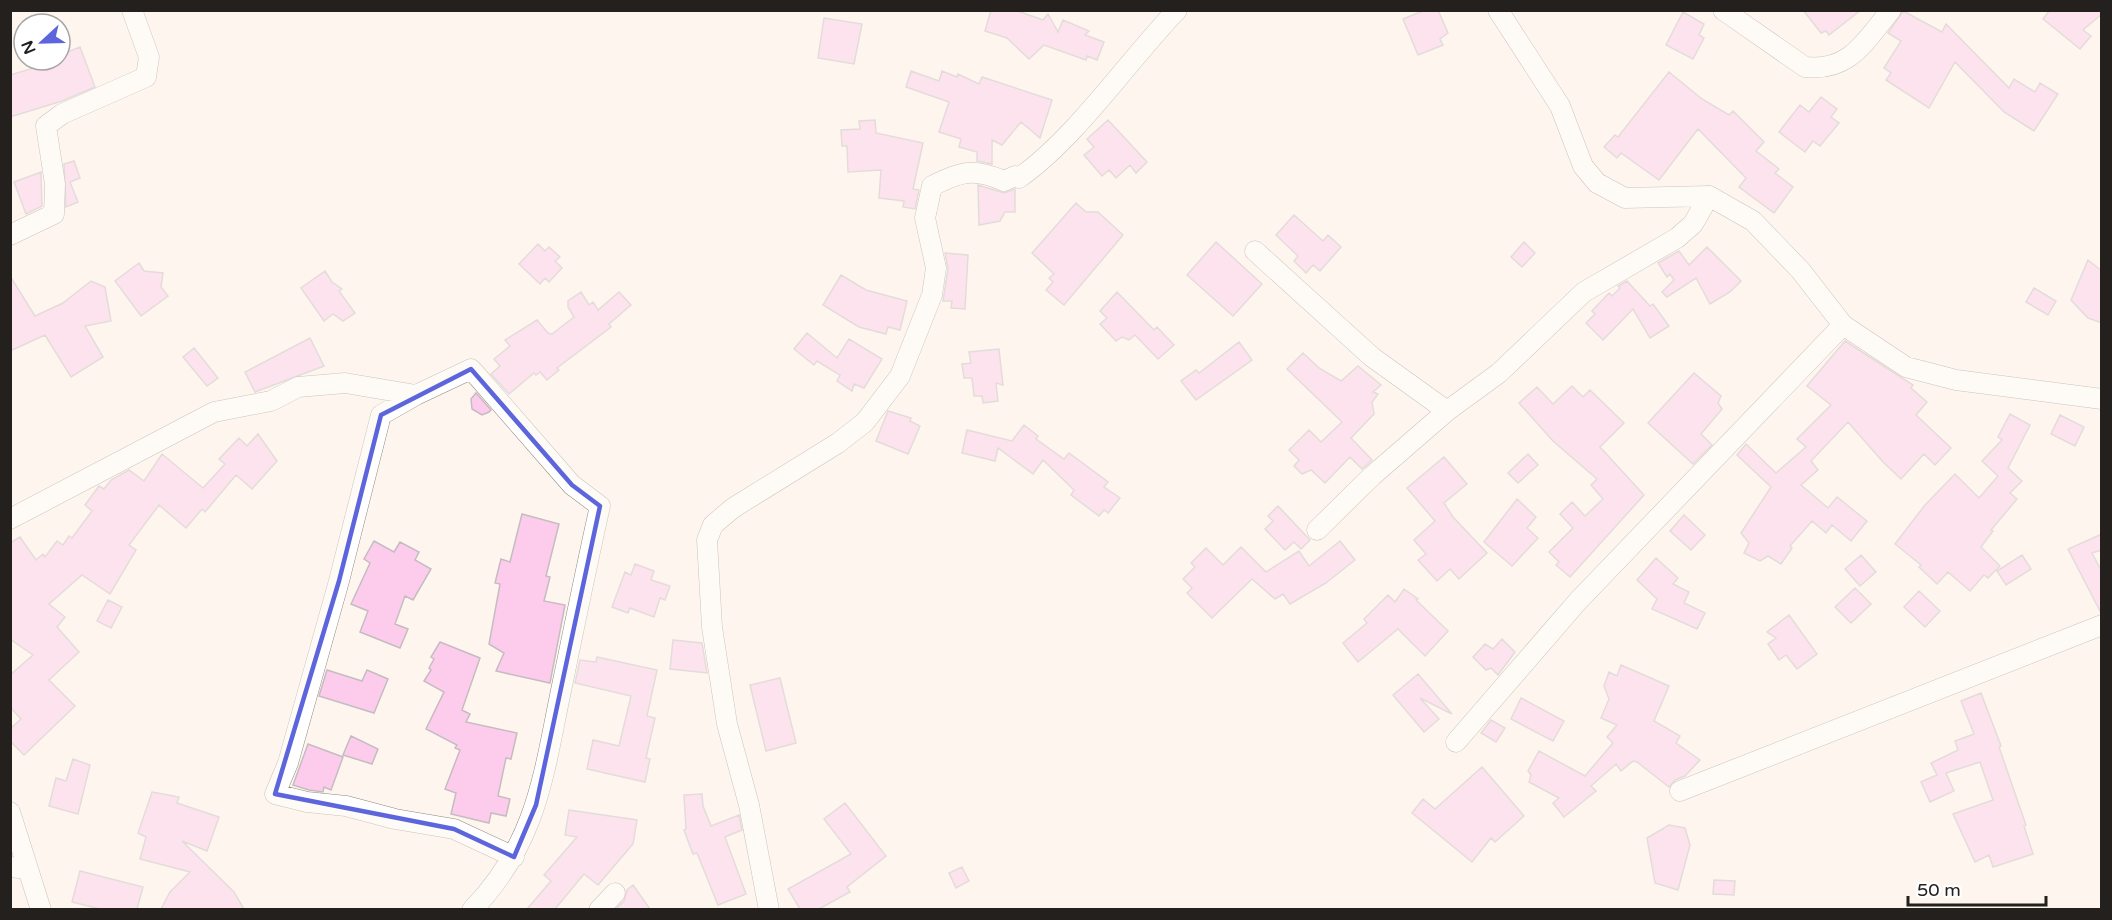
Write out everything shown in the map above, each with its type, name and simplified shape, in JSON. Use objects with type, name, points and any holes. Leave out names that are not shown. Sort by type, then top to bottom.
[{"type":"street","points":[[10,236],[54,214],[55,184],[45,126],[62,114],[146,77],[149,57],[132,10]]},
{"type":"street","points":[[769,909],[749,805],[727,724],[712,627],[707,540],[713,525],[733,508],[806,464],[865,422],[900,376],[932,294],[936,268],[925,218],[932,186],[952,176],[984,171],[1004,181],[1015,176],[1019,178],[1031,170],[1061,140],[1177,10]]},
{"type":"street","points":[[1498,10],[1560,106],[1583,166],[1598,183],[1625,198],[1709,196],[1753,221],[1801,271],[1843,325],[1906,367],[1956,380],[2102,399]]},
{"type":"street","points":[[1723,10],[1806,67],[1822,69],[1850,59],[1891,10]]},
{"type":"street","points":[[1317,530],[1372,476],[1447,411],[1499,373],[1584,292],[1677,238],[1693,224],[1709,196]]},
{"type":"street","points":[[1255,251],[1372,357],[1447,411]]},
{"type":"street","points":[[1456,742],[1578,601],[1843,325]]},
{"type":"street","points":[[472,909],[496,885],[514,857],[536,805],[600,506],[572,485],[471,369],[416,395],[381,415],[339,581],[288,763],[275,794],[307,802],[346,806],[395,819],[454,829],[514,857]]},
{"type":"street","points":[[10,519],[214,411],[271,401],[298,387],[345,383],[416,395]]},
{"type":"street","points":[[1680,791],[2102,625]]},
{"type":"street","points":[[10,812],[19,868],[41,909]]},
{"type":"street","points":[[599,909],[615,893]]},
{"type":"highlighted area","points":[[471,369],[572,485],[600,506],[536,805],[514,857],[454,829],[275,794],[339,581],[381,415]]},
{"type":"building","points":[[991,10],[1015,10],[1043,20],[1048,14],[1058,32],[1063,20],[1089,31],[1085,35],[1104,42],[1097,60],[1087,56],[1086,60],[1044,45],[1029,59],[1007,38],[985,31]]},
{"type":"building","points":[[1425,10],[1438,10],[1448,33],[1440,39],[1443,45],[1418,55],[1403,19]]},
{"type":"building","points":[[1803,10],[1861,10],[1829,35],[1826,31],[1821,33]]},
{"type":"building","points":[[2050,10],[2102,10],[2102,14],[2083,30],[2091,36],[2080,49],[2043,19]]},
{"type":"building","points":[[1903,11],[1942,32],[1946,24],[2009,88],[2014,79],[2035,92],[2040,83],[2058,94],[2034,131],[2004,112],[1955,62],[1929,108],[1886,80],[1891,73],[1884,68],[1901,41],[1888,33]]},
{"type":"building","points":[[1683,12],[1704,24],[1699,35],[1704,38],[1693,59],[1666,45]]},
{"type":"building","points":[[824,18],[862,24],[854,64],[818,58]]},
{"type":"building","points":[[80,47],[95,87],[62,101],[10,117],[10,75],[20,72],[72,72],[72,50]]},
{"type":"building","points":[[911,71],[939,81],[942,71],[957,77],[958,74],[979,84],[982,77],[1052,100],[1040,138],[1021,122],[1002,145],[992,140],[992,164],[977,161],[977,152],[959,147],[961,139],[939,132],[949,102],[906,87]]},
{"type":"building","points":[[1669,72],[1702,99],[1729,115],[1733,111],[1764,142],[1756,151],[1779,169],[1775,173],[1793,187],[1774,213],[1739,187],[1746,178],[1698,129],[1659,180],[1621,153],[1617,158],[1604,147],[1615,135],[1618,137]]},
{"type":"building","points":[[1821,97],[1837,109],[1831,117],[1839,123],[1820,146],[1813,141],[1805,152],[1779,132],[1800,105],[1809,112]]},
{"type":"building","points":[[875,120],[876,133],[923,143],[913,189],[919,190],[915,209],[903,207],[904,201],[879,198],[881,170],[848,172],[847,146],[842,146],[841,130],[860,129],[859,121]]},
{"type":"building","points":[[1108,120],[1147,162],[1136,173],[1130,165],[1116,178],[1109,170],[1102,176],[1084,155],[1094,147],[1087,139]]},
{"type":"building","points":[[74,161],[80,178],[70,182],[78,202],[66,207],[64,164]]},
{"type":"building","points":[[41,172],[42,206],[26,214],[14,182]]},
{"type":"building","points":[[978,185],[1004,193],[1015,189],[1015,212],[1005,212],[1000,221],[979,225]]},
{"type":"building","points":[[1076,203],[1086,212],[1098,212],[1123,235],[1064,305],[1046,290],[1053,282],[1049,278],[1054,274],[1032,253]]},
{"type":"building","points":[[1294,215],[1323,241],[1328,235],[1341,247],[1320,271],[1313,265],[1306,273],[1294,261],[1298,256],[1276,235]]},
{"type":"building","points":[[1216,242],[1262,284],[1233,316],[1187,275]]},
{"type":"building","points":[[1524,242],[1535,253],[1522,267],[1511,257]]},
{"type":"building","points":[[538,244],[545,251],[549,247],[560,257],[555,261],[562,268],[549,282],[545,278],[540,284],[519,264]]},
{"type":"building","points":[[1707,247],[1741,281],[1730,292],[1710,304],[1696,278],[1667,297],[1662,292],[1674,280],[1670,274],[1667,277],[1658,263],[1679,251],[1689,265]]},
{"type":"building","points":[[945,253],[968,255],[965,309],[951,308],[952,301],[943,301],[948,269]]},
{"type":"building","points":[[2088,260],[2102,271],[2102,323],[2088,318],[2071,300]]},
{"type":"building","points":[[139,263],[144,271],[163,273],[161,287],[168,296],[141,316],[115,281]]},
{"type":"building","points":[[325,271],[332,282],[342,289],[339,291],[355,313],[343,321],[333,314],[324,321],[301,288]]},
{"type":"building","points":[[841,275],[866,290],[907,301],[900,330],[888,327],[886,334],[859,327],[823,305]]},
{"type":"building","points":[[10,276],[35,316],[63,303],[91,281],[105,287],[111,321],[85,326],[103,357],[71,377],[45,335],[10,351]]},
{"type":"building","points":[[1627,281],[1650,306],[1653,304],[1669,326],[1650,338],[1633,309],[1603,340],[1586,323],[1595,314],[1592,311],[1609,293],[1612,296],[1620,288],[1618,286]]},
{"type":"building","points":[[2034,288],[2056,301],[2048,315],[2026,302]]},
{"type":"building","points":[[581,292],[589,305],[593,302],[598,310],[619,292],[631,305],[609,324],[611,327],[557,368],[559,370],[547,380],[540,372],[536,375],[534,373],[509,394],[491,374],[500,366],[494,359],[510,346],[505,340],[537,320],[548,333],[552,334],[574,317],[568,307],[568,301]]},
{"type":"building","points":[[1117,292],[1154,330],[1157,327],[1174,345],[1158,359],[1135,335],[1129,340],[1122,337],[1116,341],[1100,324],[1107,318],[1100,311]]},
{"type":"building","points":[[807,333],[837,358],[849,339],[882,359],[864,388],[854,384],[852,391],[837,381],[840,375],[817,361],[814,365],[794,349]]},
{"type":"building","points":[[310,338],[324,366],[255,392],[245,372]]},
{"type":"building","points":[[1845,341],[1913,385],[1911,388],[1927,402],[1916,415],[1951,448],[1935,465],[1924,454],[1901,479],[1848,422],[1811,461],[1818,470],[1801,485],[1828,508],[1837,497],[1867,521],[1851,541],[1832,525],[1826,533],[1812,521],[1790,546],[1792,548],[1781,564],[1768,556],[1760,561],[1744,553],[1749,543],[1741,533],[1771,487],[1737,455],[1746,444],[1776,473],[1806,447],[1797,439],[1831,405],[1807,386]]},
{"type":"building","points":[[1239,342],[1252,360],[1196,400],[1181,381],[1196,370],[1199,373]]},
{"type":"building","points":[[194,348],[218,378],[207,386],[183,357]]},
{"type":"building","points":[[999,349],[1003,385],[996,383],[998,401],[983,403],[982,396],[974,396],[972,378],[964,378],[962,364],[971,363],[969,352]]},
{"type":"building","points":[[1303,353],[1319,368],[1341,381],[1358,366],[1381,385],[1373,392],[1378,394],[1372,402],[1374,414],[1351,438],[1372,460],[1362,469],[1350,457],[1325,483],[1311,470],[1302,474],[1294,466],[1299,460],[1289,450],[1309,430],[1321,442],[1342,422],[1287,369]]},
{"type":"building","points":[[1694,373],[1721,396],[1718,403],[1722,409],[1701,434],[1712,445],[1693,464],[1648,423]]},
{"type":"building","points":[[1572,386],[1583,397],[1590,390],[1624,423],[1600,447],[1644,495],[1570,577],[1556,565],[1559,562],[1549,552],[1573,528],[1560,514],[1572,502],[1585,516],[1603,499],[1591,485],[1597,479],[1553,441],[1519,403],[1537,387],[1553,404]]},
{"type":"building","points":[[476,393],[491,410],[489,412],[482,415],[472,409],[471,399]]},
{"type":"building","points":[[888,411],[911,418],[910,421],[920,426],[908,454],[876,441]]},
{"type":"building","points":[[2010,414],[2030,425],[2008,468],[2022,481],[2010,493],[2017,499],[1991,530],[1993,531],[1981,547],[2000,566],[1988,578],[1984,575],[1970,591],[1948,572],[1937,584],[1919,567],[1921,565],[1895,544],[1925,505],[1955,474],[1979,498],[1998,476],[1982,461],[2002,440],[1998,437]]},
{"type":"building","points":[[2060,415],[2084,427],[2075,446],[2051,434]]},
{"type":"building","points":[[1024,425],[1038,436],[1036,439],[1064,459],[1069,453],[1108,482],[1104,487],[1120,498],[1108,513],[1104,510],[1099,516],[1071,495],[1074,490],[1043,460],[1033,474],[998,448],[995,461],[962,453],[967,430],[1012,441]]},
{"type":"building","points":[[258,434],[277,461],[252,489],[236,475],[205,512],[202,509],[186,528],[159,505],[129,545],[136,550],[110,594],[82,575],[49,604],[65,617],[57,627],[79,652],[49,680],[75,706],[24,755],[10,741],[10,729],[21,719],[10,707],[10,675],[33,655],[10,639],[10,543],[20,537],[36,560],[43,554],[45,557],[57,541],[63,545],[69,536],[72,538],[92,511],[85,505],[99,486],[104,489],[111,480],[129,470],[144,481],[162,454],[203,488],[225,464],[219,459],[239,438],[247,446]]},
{"type":"building","points":[[1528,454],[1538,465],[1518,483],[1508,473]]},
{"type":"building","points":[[1444,457],[1467,484],[1444,503],[1453,517],[1487,553],[1459,579],[1450,569],[1437,581],[1418,560],[1426,554],[1414,540],[1435,521],[1407,488]]},
{"type":"building","points":[[1517,499],[1536,517],[1527,528],[1538,538],[1512,566],[1484,542]]},
{"type":"building","points":[[1278,506],[1310,540],[1301,549],[1294,542],[1285,550],[1265,529],[1273,521],[1268,516]]},
{"type":"building","points":[[522,514],[559,524],[546,576],[550,577],[544,601],[565,605],[550,683],[496,671],[504,653],[489,644],[500,584],[495,583],[501,559],[510,562]]},
{"type":"building","points":[[1684,515],[1705,535],[1691,550],[1670,531]]},
{"type":"building","points":[[2102,534],[2102,550],[2092,553],[2102,572],[2101,613],[2068,549]]},
{"type":"building","points":[[374,541],[394,552],[400,542],[419,552],[415,560],[431,569],[413,600],[405,596],[395,624],[408,629],[400,648],[360,632],[368,611],[351,604],[370,563],[364,559]]},
{"type":"building","points":[[1340,541],[1355,560],[1326,583],[1290,604],[1283,594],[1275,599],[1252,579],[1212,618],[1187,593],[1192,588],[1183,579],[1195,567],[1191,563],[1206,548],[1223,565],[1241,547],[1266,572],[1299,551],[1309,566]]},
{"type":"building","points":[[1861,555],[1876,572],[1860,586],[1845,569]]},
{"type":"building","points":[[2022,555],[2031,569],[2006,585],[1997,571]]},
{"type":"building","points":[[1656,558],[1678,578],[1673,584],[1689,592],[1684,603],[1705,613],[1697,629],[1652,609],[1657,599],[1637,580]]},
{"type":"building","points":[[635,564],[654,571],[651,580],[670,586],[665,600],[660,598],[654,617],[630,608],[628,613],[612,607],[625,572],[631,575]]},
{"type":"building","points":[[1855,588],[1871,604],[1851,623],[1835,607]]},
{"type":"building","points":[[1404,589],[1418,599],[1416,600],[1448,631],[1425,656],[1398,629],[1358,662],[1343,643],[1367,623],[1364,619],[1388,595],[1395,602]]},
{"type":"building","points":[[1919,591],[1940,611],[1925,627],[1904,607]]},
{"type":"building","points":[[108,600],[122,607],[111,628],[97,621]]},
{"type":"building","points":[[1789,615],[1817,654],[1797,669],[1786,655],[1779,660],[1768,644],[1776,638],[1767,632]]},
{"type":"building","points":[[1502,639],[1515,652],[1498,675],[1491,668],[1486,670],[1473,657],[1485,644],[1493,649]]},
{"type":"building","points":[[673,640],[702,643],[707,673],[670,669]]},
{"type":"building","points":[[440,642],[480,658],[462,710],[470,714],[466,722],[517,733],[511,759],[506,758],[498,796],[510,799],[506,816],[491,813],[489,823],[451,814],[456,793],[445,789],[460,750],[455,748],[457,745],[426,729],[444,692],[424,681],[431,670],[429,668],[434,659],[431,657]]},
{"type":"building","points":[[597,657],[657,670],[647,716],[655,718],[646,758],[650,759],[645,782],[587,769],[593,740],[619,746],[631,696],[575,683],[580,660],[596,662]]},
{"type":"building","points":[[1621,665],[1669,686],[1654,721],[1680,736],[1676,743],[1700,760],[1685,776],[1675,780],[1669,787],[1637,762],[1633,761],[1621,771],[1616,764],[1591,786],[1596,791],[1564,817],[1553,803],[1559,798],[1529,782],[1531,775],[1528,771],[1539,751],[1585,776],[1613,743],[1607,737],[1617,725],[1601,718],[1609,699],[1604,686],[1609,672],[1617,676]]},
{"type":"building","points":[[327,670],[362,681],[367,670],[388,679],[374,713],[319,696]]},
{"type":"building","points":[[1418,674],[1452,714],[1420,698],[1439,719],[1424,732],[1393,695]]},
{"type":"building","points":[[780,678],[796,743],[766,751],[750,685]]},
{"type":"building","points":[[1981,693],[2001,746],[1999,747],[2026,825],[2024,826],[2033,854],[1993,867],[1989,855],[1975,862],[1953,814],[1993,800],[1980,762],[1946,773],[1954,791],[1930,802],[1921,782],[1937,775],[1931,763],[1958,750],[1955,741],[1974,734],[1961,701]]},
{"type":"building","points":[[1521,698],[1564,721],[1553,741],[1511,719]]},
{"type":"building","points":[[1491,720],[1505,728],[1496,742],[1481,733]]},
{"type":"building","points":[[351,736],[378,749],[372,764],[343,755]]},
{"type":"building","points":[[308,744],[343,757],[331,790],[324,787],[323,792],[293,785]]},
{"type":"building","points":[[73,759],[90,765],[78,814],[49,806],[56,778],[66,781]]},
{"type":"building","points":[[1482,767],[1524,816],[1495,842],[1491,838],[1472,862],[1412,813],[1423,799],[1435,809]]},
{"type":"building","points":[[152,792],[179,797],[177,803],[219,817],[207,851],[182,841],[234,892],[244,909],[161,909],[170,892],[190,872],[140,859],[146,837],[138,833]]},
{"type":"building","points":[[702,794],[703,806],[711,826],[739,815],[742,830],[725,837],[746,894],[718,905],[697,853],[693,854],[684,830],[686,829],[684,795]]},
{"type":"building","points":[[845,803],[886,856],[847,887],[850,892],[819,909],[800,909],[788,889],[851,854],[824,819]]},
{"type":"building","points":[[569,810],[637,820],[633,844],[598,885],[584,874],[555,909],[527,909],[551,881],[544,875],[577,837],[565,835]]},
{"type":"building","points":[[1669,825],[1685,828],[1690,845],[1678,890],[1655,883],[1647,838]]},
{"type":"building","points":[[962,867],[969,881],[956,888],[949,873]]},
{"type":"building","points":[[80,871],[143,887],[137,909],[100,909],[72,902]]},
{"type":"building","points":[[1714,880],[1735,881],[1734,895],[1713,894]]},
{"type":"building","points":[[633,885],[650,909],[616,909],[624,901],[627,890]]}]
